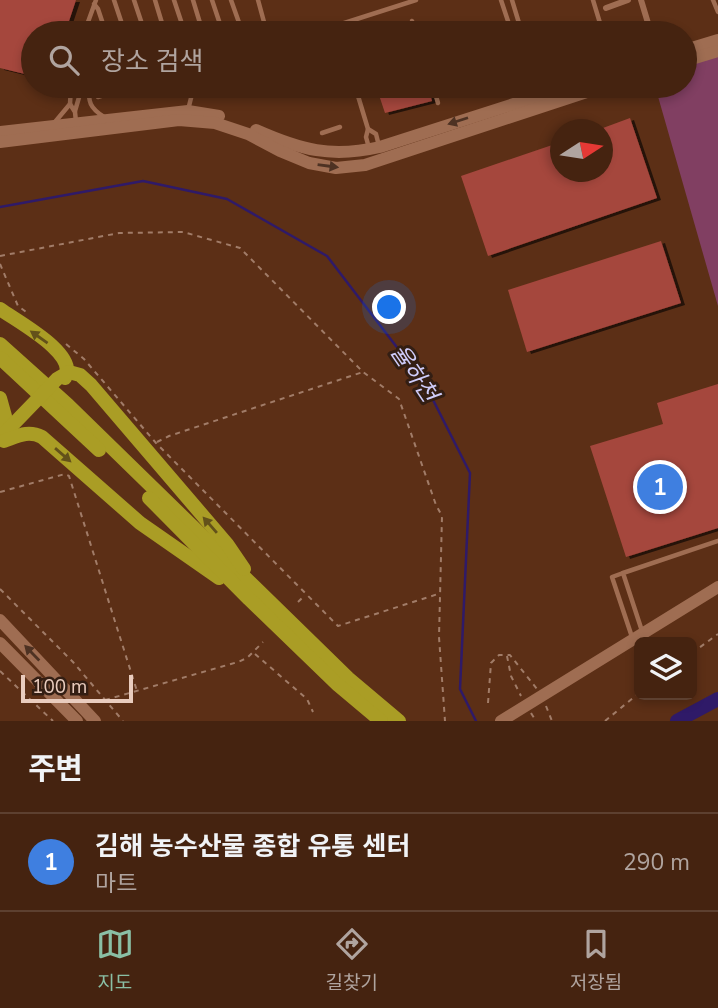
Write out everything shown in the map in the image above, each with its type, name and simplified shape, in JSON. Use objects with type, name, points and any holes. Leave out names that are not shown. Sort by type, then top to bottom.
[{"type":"highway","points":[[0,309],[60,351],[69,372]]},
{"type":"highway","points":[[0,344],[28,375],[265,599],[372,707],[381,721]]},
{"type":"highway","points":[[0,358],[28,375]]},
{"type":"highway","points":[[1,442],[57,379],[69,372],[80,375],[227,544],[265,599]]},
{"type":"highway","points":[[0,398],[5,416],[1,442]]},
{"type":"highway","points":[[64,409],[249,599],[372,707],[399,721]]},
{"type":"highway","points":[[1,442],[26,433],[42,437],[140,523],[249,599]]},
{"type":"main road","points":[[697,46],[718,40]]},
{"type":"main road","points":[[697,57],[718,51]]},
{"type":"main road","points":[[0,131],[188,111],[216,115],[304,149],[334,154],[374,148],[517,98]]},
{"type":"main road","points":[[0,142],[76,123],[179,120],[215,123],[248,134],[309,163],[336,168],[365,165],[569,98]]},
{"type":"main road","points":[[501,721],[718,587]]},
{"type":"main road","points":[[0,620],[95,721]]},
{"type":"main road","points":[[0,643],[78,721]]},
{"type":"street","points":[[606,8],[628,0]]},
{"type":"street","points":[[641,0],[647,21]]},
{"type":"lane","points":[[114,0],[121,21]]},
{"type":"lane","points":[[134,0],[141,21]]},
{"type":"lane","points":[[155,0],[161,21]]},
{"type":"lane","points":[[174,0],[181,21]]},
{"type":"lane","points":[[192,0],[199,21]]},
{"type":"lane","points":[[212,0],[219,21]]},
{"type":"lane","points":[[231,0],[238,21]]},
{"type":"lane","points":[[258,0],[264,21]]},
{"type":"lane","points":[[351,21],[416,0]]},
{"type":"lane","points":[[501,0],[508,21]]},
{"type":"lane","points":[[512,0],[518,21]]},
{"type":"lane","points":[[593,0],[600,21]]},
{"type":"lane","points":[[713,0],[718,12]]},
{"type":"lane","points":[[88,21],[95,2]]},
{"type":"lane","points":[[95,2],[102,21]]},
{"type":"lane","points":[[70,98],[76,123]]},
{"type":"lane","points":[[76,123],[79,98]]},
{"type":"lane","points":[[88,98],[92,109],[108,119]]},
{"type":"lane","points":[[188,111],[191,98]]},
{"type":"lane","points":[[359,98],[368,129],[366,137],[374,148]]},
{"type":"lane","points":[[437,98],[438,103]]},
{"type":"lane","points":[[52,126],[70,104]]},
{"type":"lane","points":[[321,133],[340,127]]},
{"type":"lane","points":[[368,129],[376,134],[374,148]]},
{"type":"lane","points":[[637,635],[612,576],[718,541]]},
{"type":"lane","points":[[624,573],[637,635]]},
{"type":"path","points":[[0,256],[119,233],[183,232],[240,248],[363,372],[398,399],[442,516],[439,637],[445,721]]},
{"type":"path","points":[[0,264],[18,306],[37,321]]},
{"type":"path","points":[[65,344],[85,359],[156,443],[338,626],[440,594]]},
{"type":"path","points":[[156,443],[169,436],[363,372]]},
{"type":"path","points":[[0,492],[43,479],[69,475],[137,691]]},
{"type":"path","points":[[0,589],[73,662],[123,721]]},
{"type":"path","points":[[299,602],[307,593]]},
{"type":"path","points":[[697,649],[718,634]]},
{"type":"path","points":[[104,700],[238,662],[254,652],[263,642]]},
{"type":"path","points":[[254,652],[307,699],[313,712]]},
{"type":"path","points":[[507,654],[511,676],[532,703],[552,721]]},
{"type":"path","points":[[488,703],[491,663],[499,655],[510,655],[532,703],[536,721]]},
{"type":"path","points":[[0,671],[53,721]]},
{"type":"path","points":[[605,721],[634,697]]},
{"type":"shaded area","points":[[718,54],[718,306],[658,98],[697,98],[697,60]]},
{"type":"building","points":[[0,0],[76,0],[69,21],[21,21],[21,73],[0,68]]},
{"type":"building","points":[[380,98],[431,98],[432,101],[385,113]]},
{"type":"building","points":[[630,118],[657,198],[488,256],[461,176],[550,146],[550,182],[613,182],[613,124]]},
{"type":"building","points":[[661,241],[681,303],[527,352],[508,290]]},
{"type":"building","points":[[718,384],[718,528],[626,557],[590,446],[663,424],[657,403]]},
{"type":"waterway","name":"율하천","points":[[0,207],[143,181],[227,199],[327,256],[425,384],[470,473],[460,689],[476,721]]},
{"type":"waterway","points":[[677,721],[718,699]]},
{"type":"place","name":"김해 농수산물 종합 유통 센터","points":[[660,487]]}]
